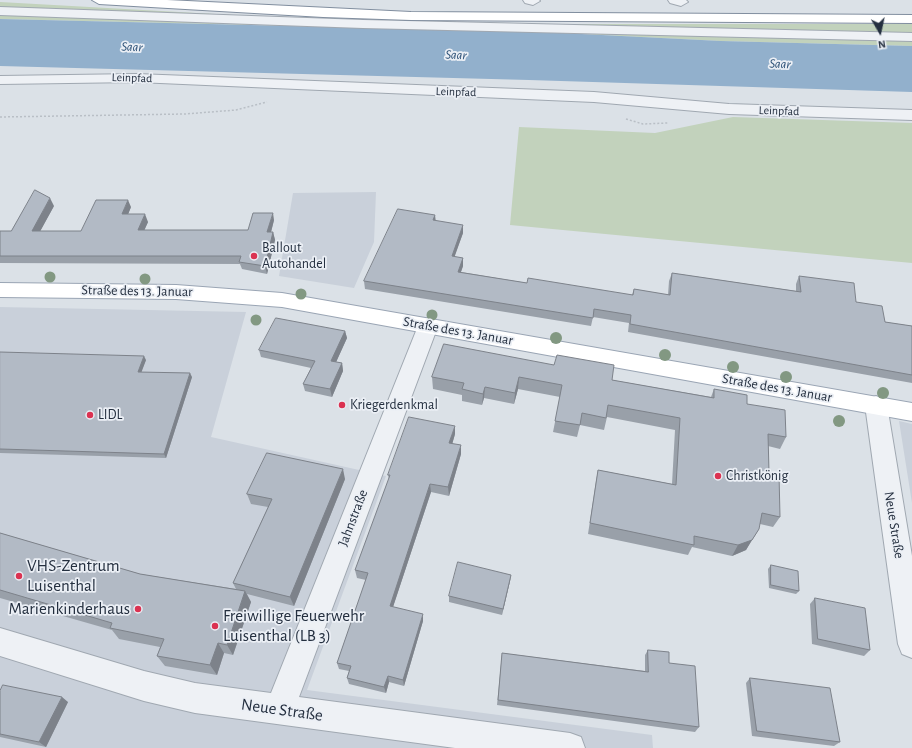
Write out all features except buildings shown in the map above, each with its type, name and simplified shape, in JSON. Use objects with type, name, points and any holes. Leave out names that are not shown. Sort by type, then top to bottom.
[{"type":"main road","points":[[99,0],[323,13],[411,16],[912,19]]},
{"type":"main road","points":[[250,0],[467,8],[912,10]]},
{"type":"main road","name":"Straße des 13. Januar","points":[[0,290],[229,293],[282,300],[912,412]]},
{"type":"street","points":[[0,11],[363,24],[912,37]]},
{"type":"street","name":"Leinpfad","points":[[0,80],[18,81],[99,78],[160,79],[594,97],[729,109],[912,116]]},
{"type":"street","name":"Jahnstraße","points":[[279,710],[428,326]]},
{"type":"street","name":"Neue Straße","points":[[876,405],[912,644]]},
{"type":"street","name":"Neue Straße","points":[[0,642],[144,686],[195,698],[570,748]]},
{"type":"path","points":[[0,117],[185,114],[236,110],[272,100]]},
{"type":"path","points":[[620,117],[643,124],[674,123]]},
{"type":"shaded area","points":[[376,192],[374,242],[354,288],[279,276],[293,193]]},
{"type":"shaded area","points":[[0,307],[246,312],[211,437],[386,476],[307,690],[652,735],[653,748],[0,748]]},
{"type":"shaded area","points":[[899,421],[912,424],[912,503]]},
{"type":"green space","points":[[0,2],[358,22],[542,24],[912,24],[912,46],[721,41],[542,32],[0,19]]},
{"type":"green space","points":[[733,117],[912,123],[912,263],[510,225],[519,127],[655,133]]},
{"type":"water","name":"Saar","points":[[0,19],[542,32],[721,41],[912,46],[912,92],[0,66]]},
{"type":"place","name":"Ballout Autohandel","points":[[254,256]]},
{"type":"place","name":"Kriegerdenkmal","points":[[342,405]]},
{"type":"place","name":"LIDL","points":[[90,415]]},
{"type":"place","name":"Christkönig","points":[[718,476]]},
{"type":"place","name":"VHS-Zentrum Luisenthal","points":[[19,576]]},
{"type":"place","name":"Marienkinderhaus","points":[[138,609]]},
{"type":"place","name":"Freiwillige Feuerwehr Luisenthal (LB 3)","points":[[215,626]]}]
